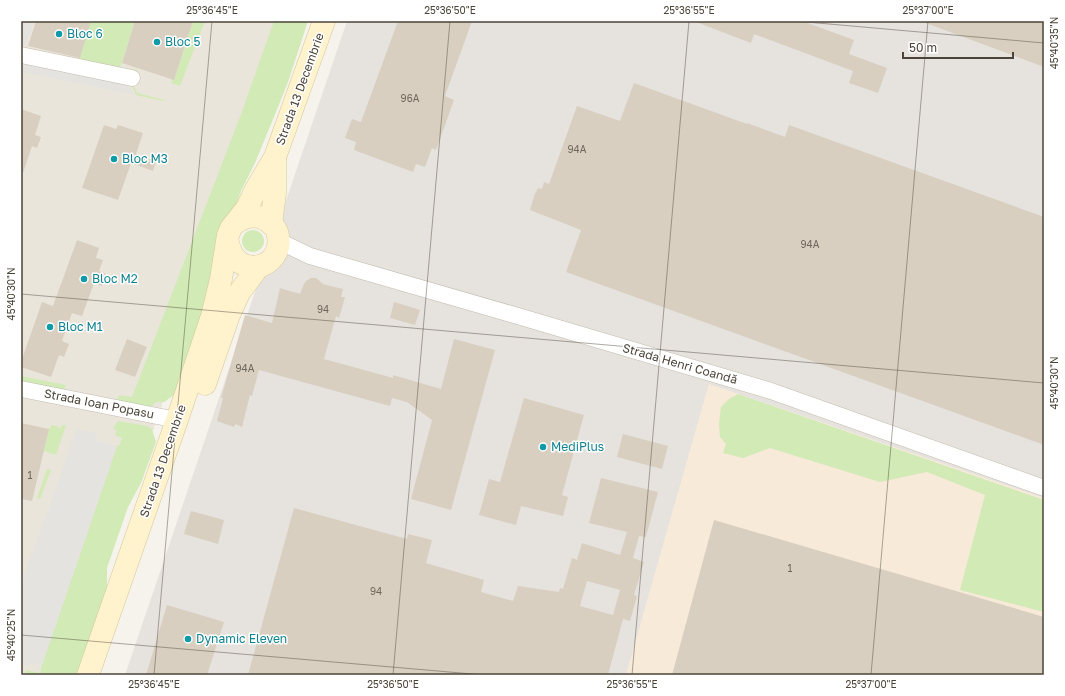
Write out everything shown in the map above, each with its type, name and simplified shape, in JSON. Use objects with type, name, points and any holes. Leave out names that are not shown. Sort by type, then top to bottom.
[{"type":"main road","name":"Strada 13 Decembrie","points":[[88,675],[212,316],[228,243],[228,235],[247,208],[256,189],[275,157],[324,21]]},
{"type":"main road","name":"Strada 13 Decembrie","points":[[104,675],[229,315],[238,293],[270,246],[275,194],[275,157]]},
{"type":"main road","points":[[228,243],[233,257],[238,262],[252,267],[270,246],[267,220],[255,216],[244,218],[237,222]]},
{"type":"street","points":[[21,55],[132,78]]},
{"type":"street","name":"Strada Henri Coandă","points":[[270,246],[292,259],[310,256],[771,391],[1044,488]]},
{"type":"street","name":"Strada Ioan Popasu","points":[[21,389],[177,420]]},
{"type":"shaded area","points":[[21,21],[294,21],[69,675],[21,675]]},
{"type":"shaded area","points":[[21,21],[34,21],[26,45],[21,43]]},
{"type":"shaded area","points":[[347,21],[1044,21],[1044,498],[709,384],[626,675],[125,675]]},
{"type":"shaded area","points":[[21,62],[128,84],[135,95],[21,72]]},
{"type":"shaded area","points":[[709,384],[1044,498],[1044,675],[626,675]]},
{"type":"shaded area","points":[[77,429],[98,434],[95,440],[117,446],[42,665],[30,662],[29,666],[21,664],[21,585]]},
{"type":"green space","points":[[91,21],[135,21],[118,74],[78,62]]},
{"type":"green space","points":[[193,21],[205,21],[180,86],[171,83],[174,80]]},
{"type":"green space","points":[[274,21],[308,21],[288,82],[255,163],[241,191],[229,225],[177,393],[164,402],[156,402],[151,407],[117,401],[119,395],[132,397],[240,117]]},
{"type":"green space","points":[[136,67],[134,86],[137,93],[164,100],[163,101],[136,95],[132,86]]},
{"type":"green space","points":[[253,230],[261,233],[264,241],[261,249],[253,252],[245,249],[242,241],[245,233]]},
{"type":"green space","points":[[21,376],[66,385],[64,391],[21,383]]},
{"type":"green space","points":[[738,394],[1044,500],[1044,612],[960,590],[985,495],[927,472],[880,482],[770,448],[743,458],[723,453],[726,444],[720,437],[719,423],[721,407],[729,399]]},
{"type":"green space","points":[[118,421],[147,426],[152,429],[156,442],[141,483],[128,507],[107,568],[107,597],[79,675],[24,675],[26,670],[40,673],[117,446],[120,445],[122,438],[115,435],[117,430],[113,429]]},
{"type":"green space","points":[[52,425],[57,426],[60,429],[62,425],[66,425],[56,455],[44,451],[49,429]]},
{"type":"green space","points":[[47,469],[51,470],[40,499],[37,498]]},
{"type":"building","name":"Bloc 6","points":[[36,21],[91,21],[80,58],[28,46]]},
{"type":"building","name":"Bloc 5","points":[[135,21],[193,21],[174,80],[122,63]]},
{"type":"building","points":[[398,21],[472,21],[445,96],[454,100],[436,150],[432,148],[425,167],[416,164],[413,172],[354,150],[356,142],[345,138],[352,119],[361,122]]},
{"type":"building","points":[[696,21],[802,21],[854,40],[849,54],[887,68],[878,93],[849,83],[853,71],[754,34],[751,43]]},
{"type":"building","points":[[1044,21],[1044,67],[923,22]]},
{"type":"building","points":[[634,83],[785,137],[789,125],[1044,217],[1044,445],[566,272],[581,230],[530,210],[534,196],[538,188],[542,189],[544,182],[549,184],[577,106],[620,121]]},
{"type":"building","points":[[21,109],[41,116],[35,135],[41,137],[37,148],[32,146],[23,173],[21,172]]},
{"type":"building","name":"Bloc M3","points":[[104,125],[116,129],[118,125],[143,133],[136,154],[156,162],[153,171],[131,163],[118,200],[82,188]]},
{"type":"building","points":[[77,240],[99,248],[96,258],[103,260],[99,271],[106,274],[102,286],[94,283],[82,316],[72,313],[62,341],[69,344],[64,357],[59,355],[51,377],[21,367],[21,362],[42,302],[53,306]]},
{"type":"building","points":[[311,278],[316,278],[323,284],[343,289],[341,297],[345,297],[339,318],[336,316],[324,359],[393,378],[393,375],[441,389],[454,339],[495,350],[451,510],[411,499],[432,420],[407,402],[392,398],[390,406],[259,370],[252,396],[250,395],[242,427],[235,424],[234,427],[217,421],[223,398],[221,398],[245,315],[272,323],[280,288],[300,294],[306,281]]},
{"type":"building","points":[[394,302],[420,310],[415,325],[390,318]]},
{"type":"building","points":[[127,339],[147,347],[135,377],[115,370]]},
{"type":"building","name":"MediPlus","points":[[524,398],[584,415],[562,495],[568,497],[563,516],[521,506],[516,525],[479,515],[489,479],[500,482]]},
{"type":"building","points":[[21,423],[49,429],[32,501],[21,499]]},
{"type":"building","points":[[623,434],[668,446],[662,469],[617,457]]},
{"type":"building","points":[[601,478],[658,492],[646,537],[639,536],[633,558],[644,562],[634,595],[637,596],[630,621],[623,619],[608,675],[248,675],[294,508],[407,539],[408,534],[432,540],[426,563],[484,580],[481,592],[513,601],[518,586],[559,592],[560,588],[563,589],[572,558],[577,560],[582,543],[620,555],[627,532],[589,523]],"holes":[[[587,581],[620,590],[613,615],[580,606]]]},
{"type":"building","points":[[191,511],[224,520],[218,544],[184,534]]},
{"type":"building","points":[[714,520],[1044,617],[1044,675],[672,675]]},
{"type":"building","name":"Dynamic Eleven","points":[[167,605],[224,622],[207,675],[146,675]]},
{"type":"place","name":"Bloc 6","points":[[59,34]]},
{"type":"place","name":"Bloc 5","points":[[157,42]]},
{"type":"place","name":"Bloc M3","points":[[114,159]]},
{"type":"place","name":"Bloc M2","points":[[84,279]]},
{"type":"place","name":"Bloc M1","points":[[50,327]]},
{"type":"place","name":"MediPlus","points":[[543,447]]},
{"type":"place","name":"Dynamic Eleven","points":[[188,639]]}]
